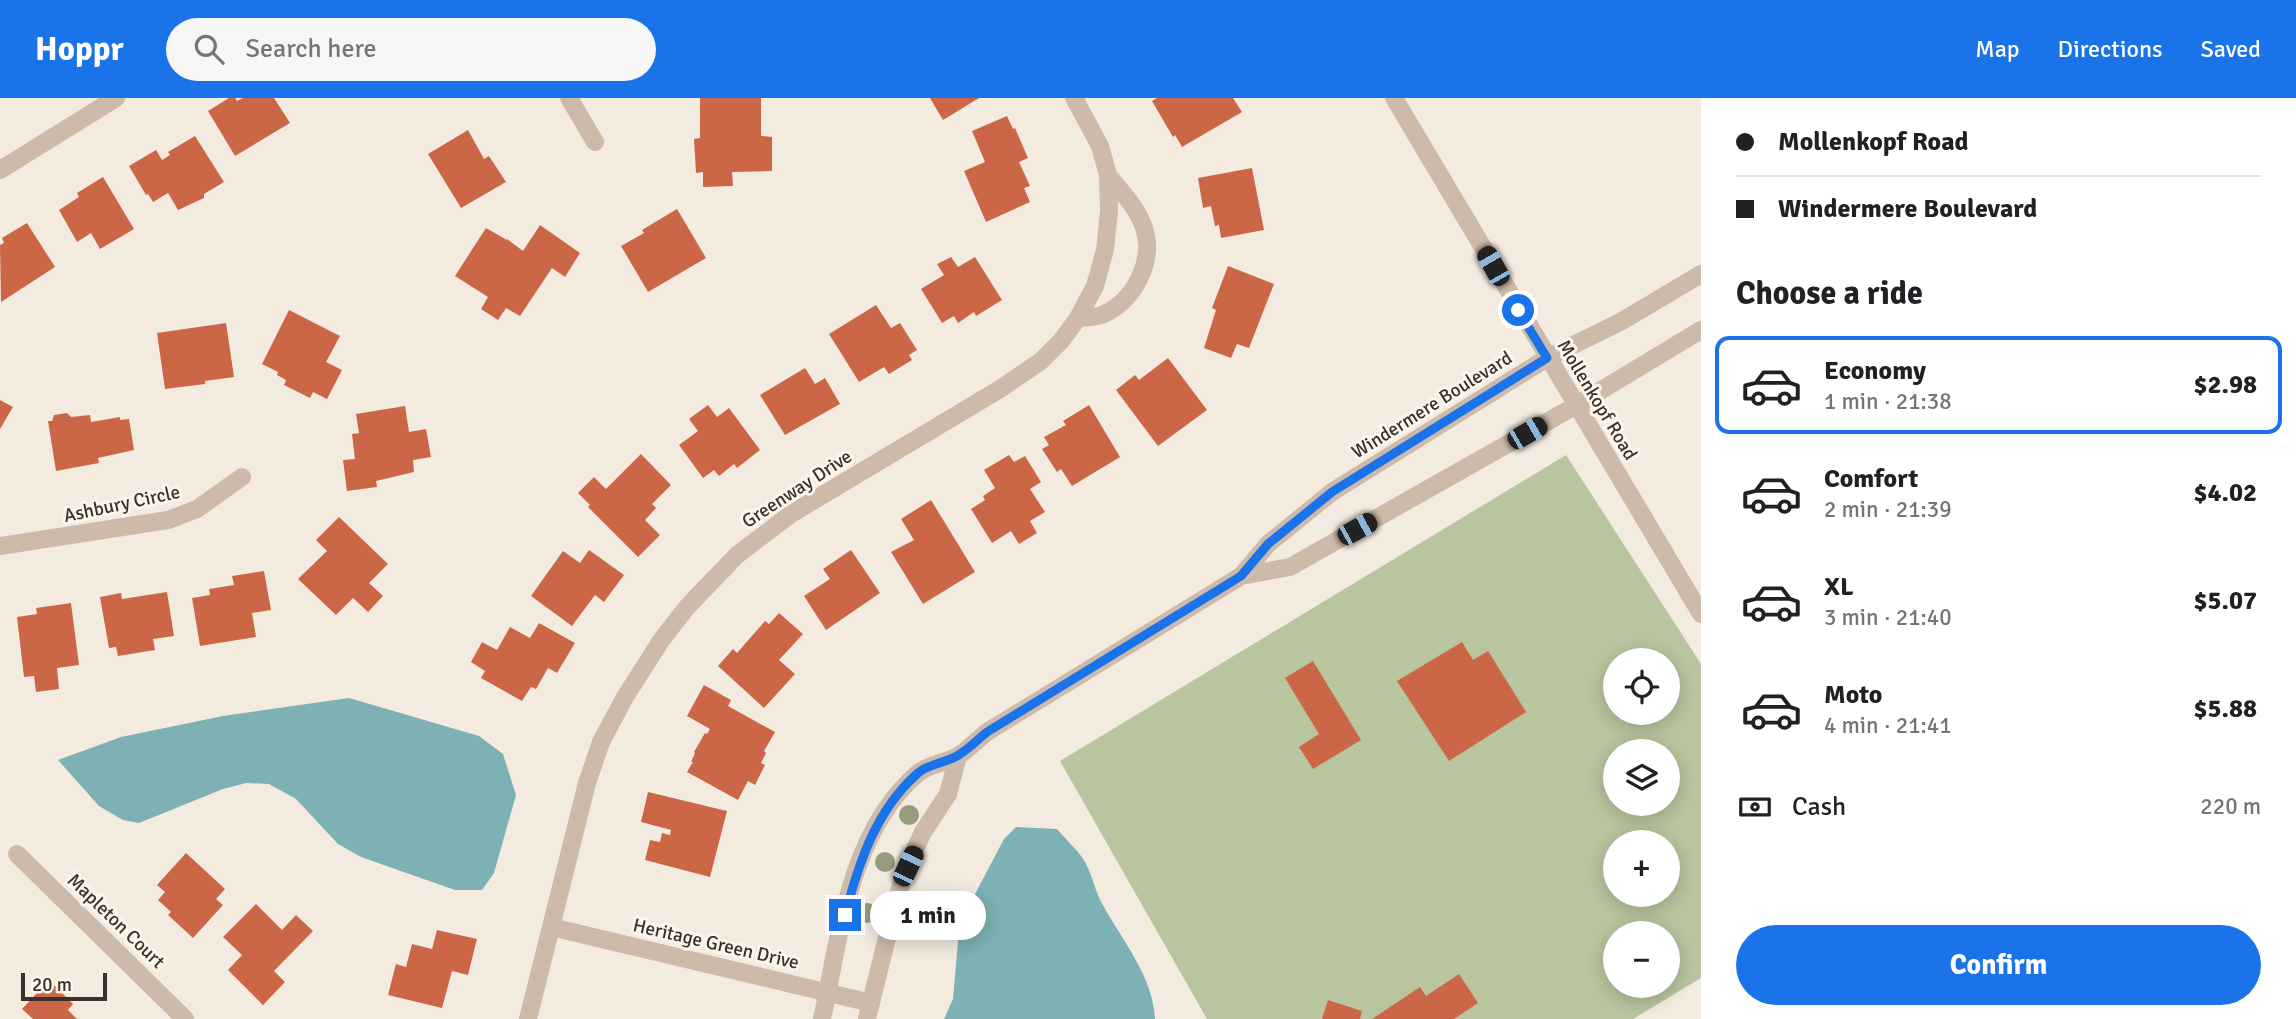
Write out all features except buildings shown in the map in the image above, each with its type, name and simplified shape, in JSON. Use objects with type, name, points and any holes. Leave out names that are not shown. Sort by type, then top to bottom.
[{"type":"street","points":[[0,170],[116,98]]},
{"type":"street","points":[[569,98],[595,142]]},
{"type":"street","name":"Greenway Drive","points":[[528,1019],[587,783],[601,742],[625,697],[662,639],[737,555],[791,514],[1034,366],[1061,341],[1078,318],[1095,286],[1105,250],[1109,211],[1108,176],[1100,146],[1074,98]]},
{"type":"street","name":"Mollenkopf Road","points":[[1394,98],[1701,614]]},
{"type":"street","points":[[1078,318],[1103,315],[1120,304],[1138,283],[1147,258],[1145,230],[1136,211],[1108,176]]},
{"type":"street","name":"Windermere Boulevard","points":[[822,1019],[858,868],[874,828],[920,771],[958,756],[987,732],[1241,576],[1268,544],[1332,492],[1547,358],[1622,321],[1701,274]]},
{"type":"street","name":"Windermere Boulevard","points":[[1241,576],[1290,567],[1575,406],[1701,331]]},
{"type":"street","name":"Ashbury Circle","points":[[0,546],[168,520],[197,509],[242,477]]},
{"type":"street","points":[[869,1011],[895,905],[908,866],[923,832],[948,794],[958,756]]},
{"type":"street","name":"Mapleton Court","points":[[17,854],[185,1019]]},
{"type":"street","name":"Heritage Green Drive","points":[[551,927],[828,992],[869,1011]]},
{"type":"green space","points":[[1566,455],[1701,664],[1701,978],[1680,991],[1680,921],[1603,921],[1603,998],[1668,998],[1633,1019],[1207,1019],[1060,761]]},
{"type":"water","points":[[349,698],[479,736],[503,754],[516,795],[494,873],[482,890],[455,890],[361,857],[338,844],[296,799],[269,784],[246,783],[223,789],[139,823],[123,820],[99,806],[58,760],[121,737],[223,716]]},
{"type":"water","points":[[1016,827],[1057,829],[1082,858],[1101,902],[1143,975],[1149,989],[1155,1019],[944,1019],[953,999],[958,941],[965,913],[1004,839]]},
{"type":"route","points":[[845,915],[858,868],[874,828],[920,771],[958,756],[987,732],[1241,576],[1268,544],[1332,492],[1547,358],[1518,310]]}]
